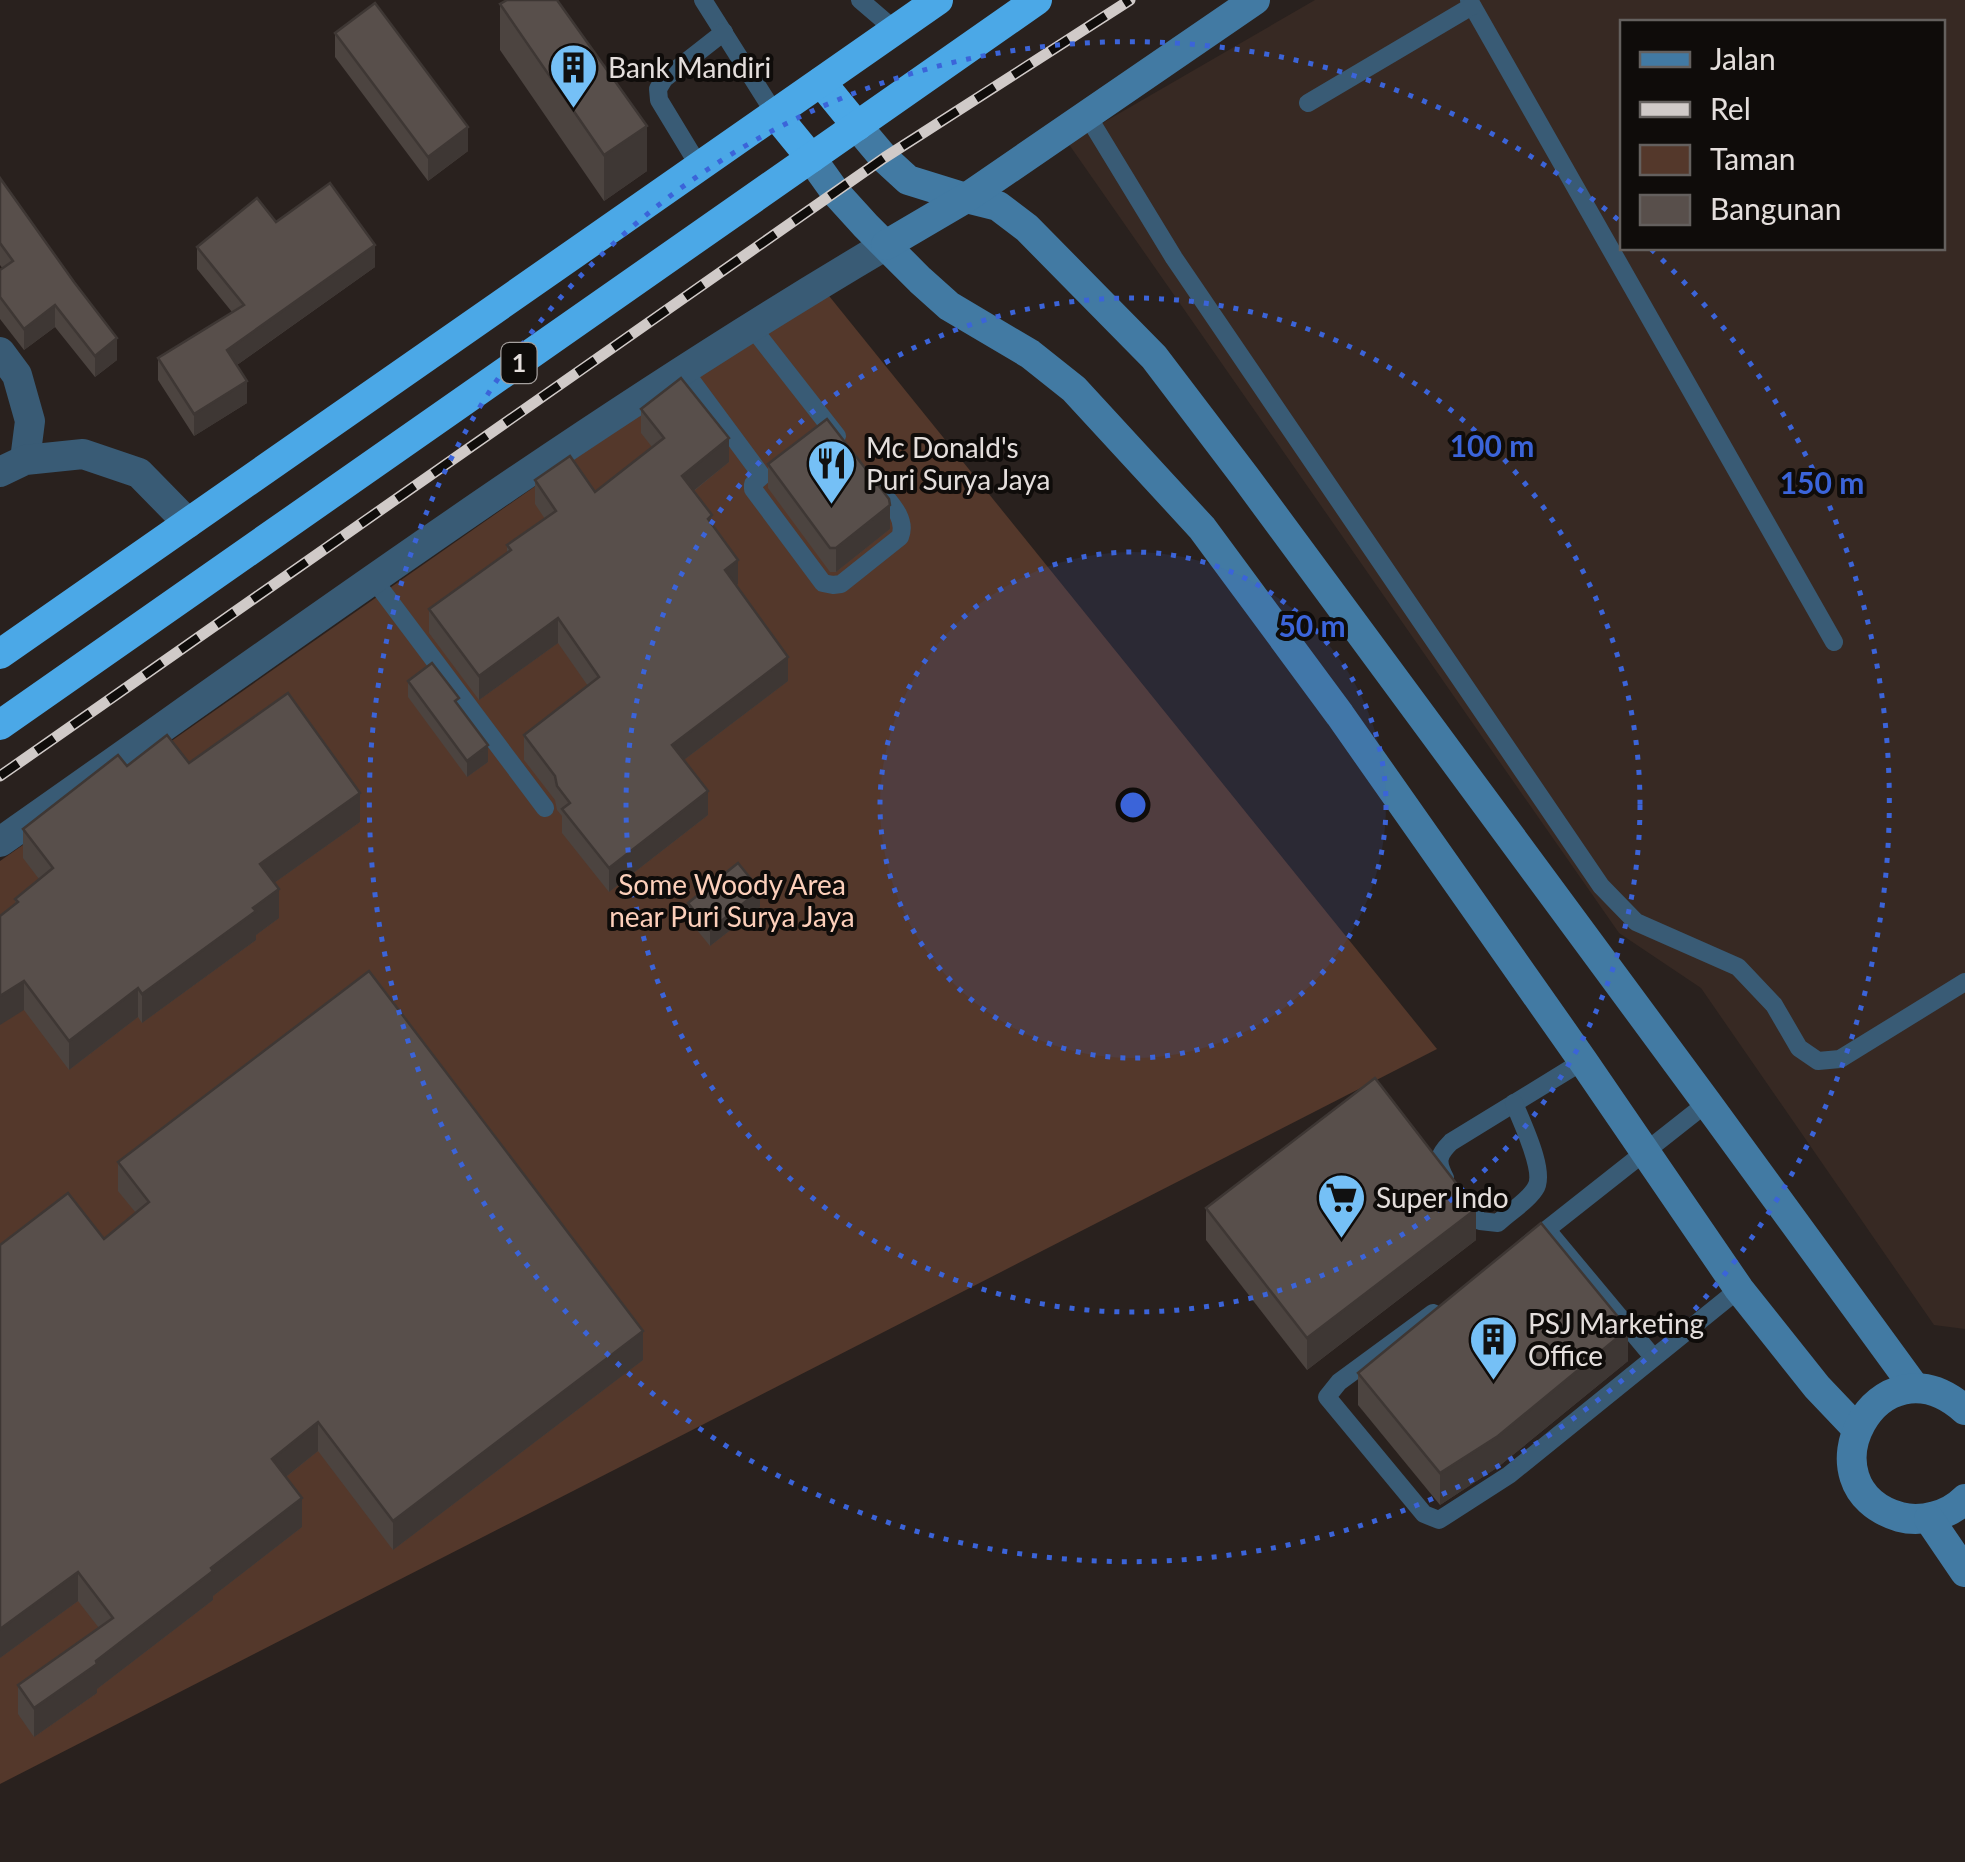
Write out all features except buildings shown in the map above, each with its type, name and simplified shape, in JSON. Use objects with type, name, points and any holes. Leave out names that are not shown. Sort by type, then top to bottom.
[{"type":"highway","name":"1","points":[[0,654],[938,0]]},
{"type":"highway","name":"1","points":[[0,725],[1037,0]]},
{"type":"highway","points":[[821,82],[857,126]]},
{"type":"highway","points":[[775,114],[811,158]]},
{"type":"street","points":[[0,842],[683,369],[966,198],[1255,0]]},
{"type":"street","points":[[857,126],[908,180],[998,206],[1028,228],[1154,358],[1915,1388]]},
{"type":"street","points":[[811,158],[866,226],[949,306],[1030,354],[1074,388],[1202,528],[1340,715],[1739,1289],[1805,1373],[1856,1428]]},
{"type":"street","points":[[0,352],[17,375],[30,421],[12,466]]},
{"type":"street","points":[[12,466],[83,454],[139,473],[188,523]]},
{"type":"street","points":[[1961,1400],[1915,1388],[1895,1392],[1865,1412],[1851,1448],[1852,1468],[1860,1487],[1872,1502],[1890,1514],[1908,1520],[1929,1519],[1965,1499]]},
{"type":"street","points":[[1929,1519],[1965,1572]]},
{"type":"lane","points":[[703,0],[775,114]]},
{"type":"lane","points":[[860,0],[895,30]]},
{"type":"lane","points":[[1308,103],[1470,3],[1834,642]]},
{"type":"lane","points":[[700,166],[659,100],[658,89],[664,79],[724,32]]},
{"type":"lane","points":[[1087,115],[1174,258],[1556,820],[1601,886],[1636,922],[1738,967],[1774,1005],[1799,1048],[1818,1061],[1840,1059],[1965,982]]},
{"type":"lane","points":[[751,326],[822,431],[853,456]]},
{"type":"lane","points":[[683,369],[769,471],[753,488],[823,583],[841,584],[900,537],[901,518],[865,472]]},
{"type":"lane","points":[[374,580],[544,808]]},
{"type":"lane","points":[[1514,1103],[1540,1177],[1536,1189],[1498,1222],[1480,1220],[1449,1186],[1438,1164],[1439,1154],[1451,1142],[1583,1060]]},
{"type":"lane","points":[[1515,1254],[1707,1102]]},
{"type":"lane","points":[[1547,1230],[1653,1357]]},
{"type":"lane","points":[[1451,1300],[1339,1382],[1328,1397],[1424,1514],[1440,1520],[1509,1474],[1739,1289]]},
{"type":"shaded area","points":[[1315,0],[1965,0],[1965,1329],[1934,1325],[1701,988],[1619,933],[1068,143]]},
{"type":"green space","name":"Some Woody Area near Puri Surya Jaya","points":[[821,286],[1437,1049],[0,1784],[0,861]]},
{"type":"railway","points":[[0,776],[884,158],[1130,0]]},
{"type":"place","name":"Bank Mandiri","points":[[573,110]]},
{"type":"place","name":"Mc Donald's Puri Surya Jaya","points":[[831,506]]},
{"type":"place","name":"Super Indo","points":[[1341,1240]]},
{"type":"place","name":"PSJ Marketing Office","points":[[1493,1382]]}]
